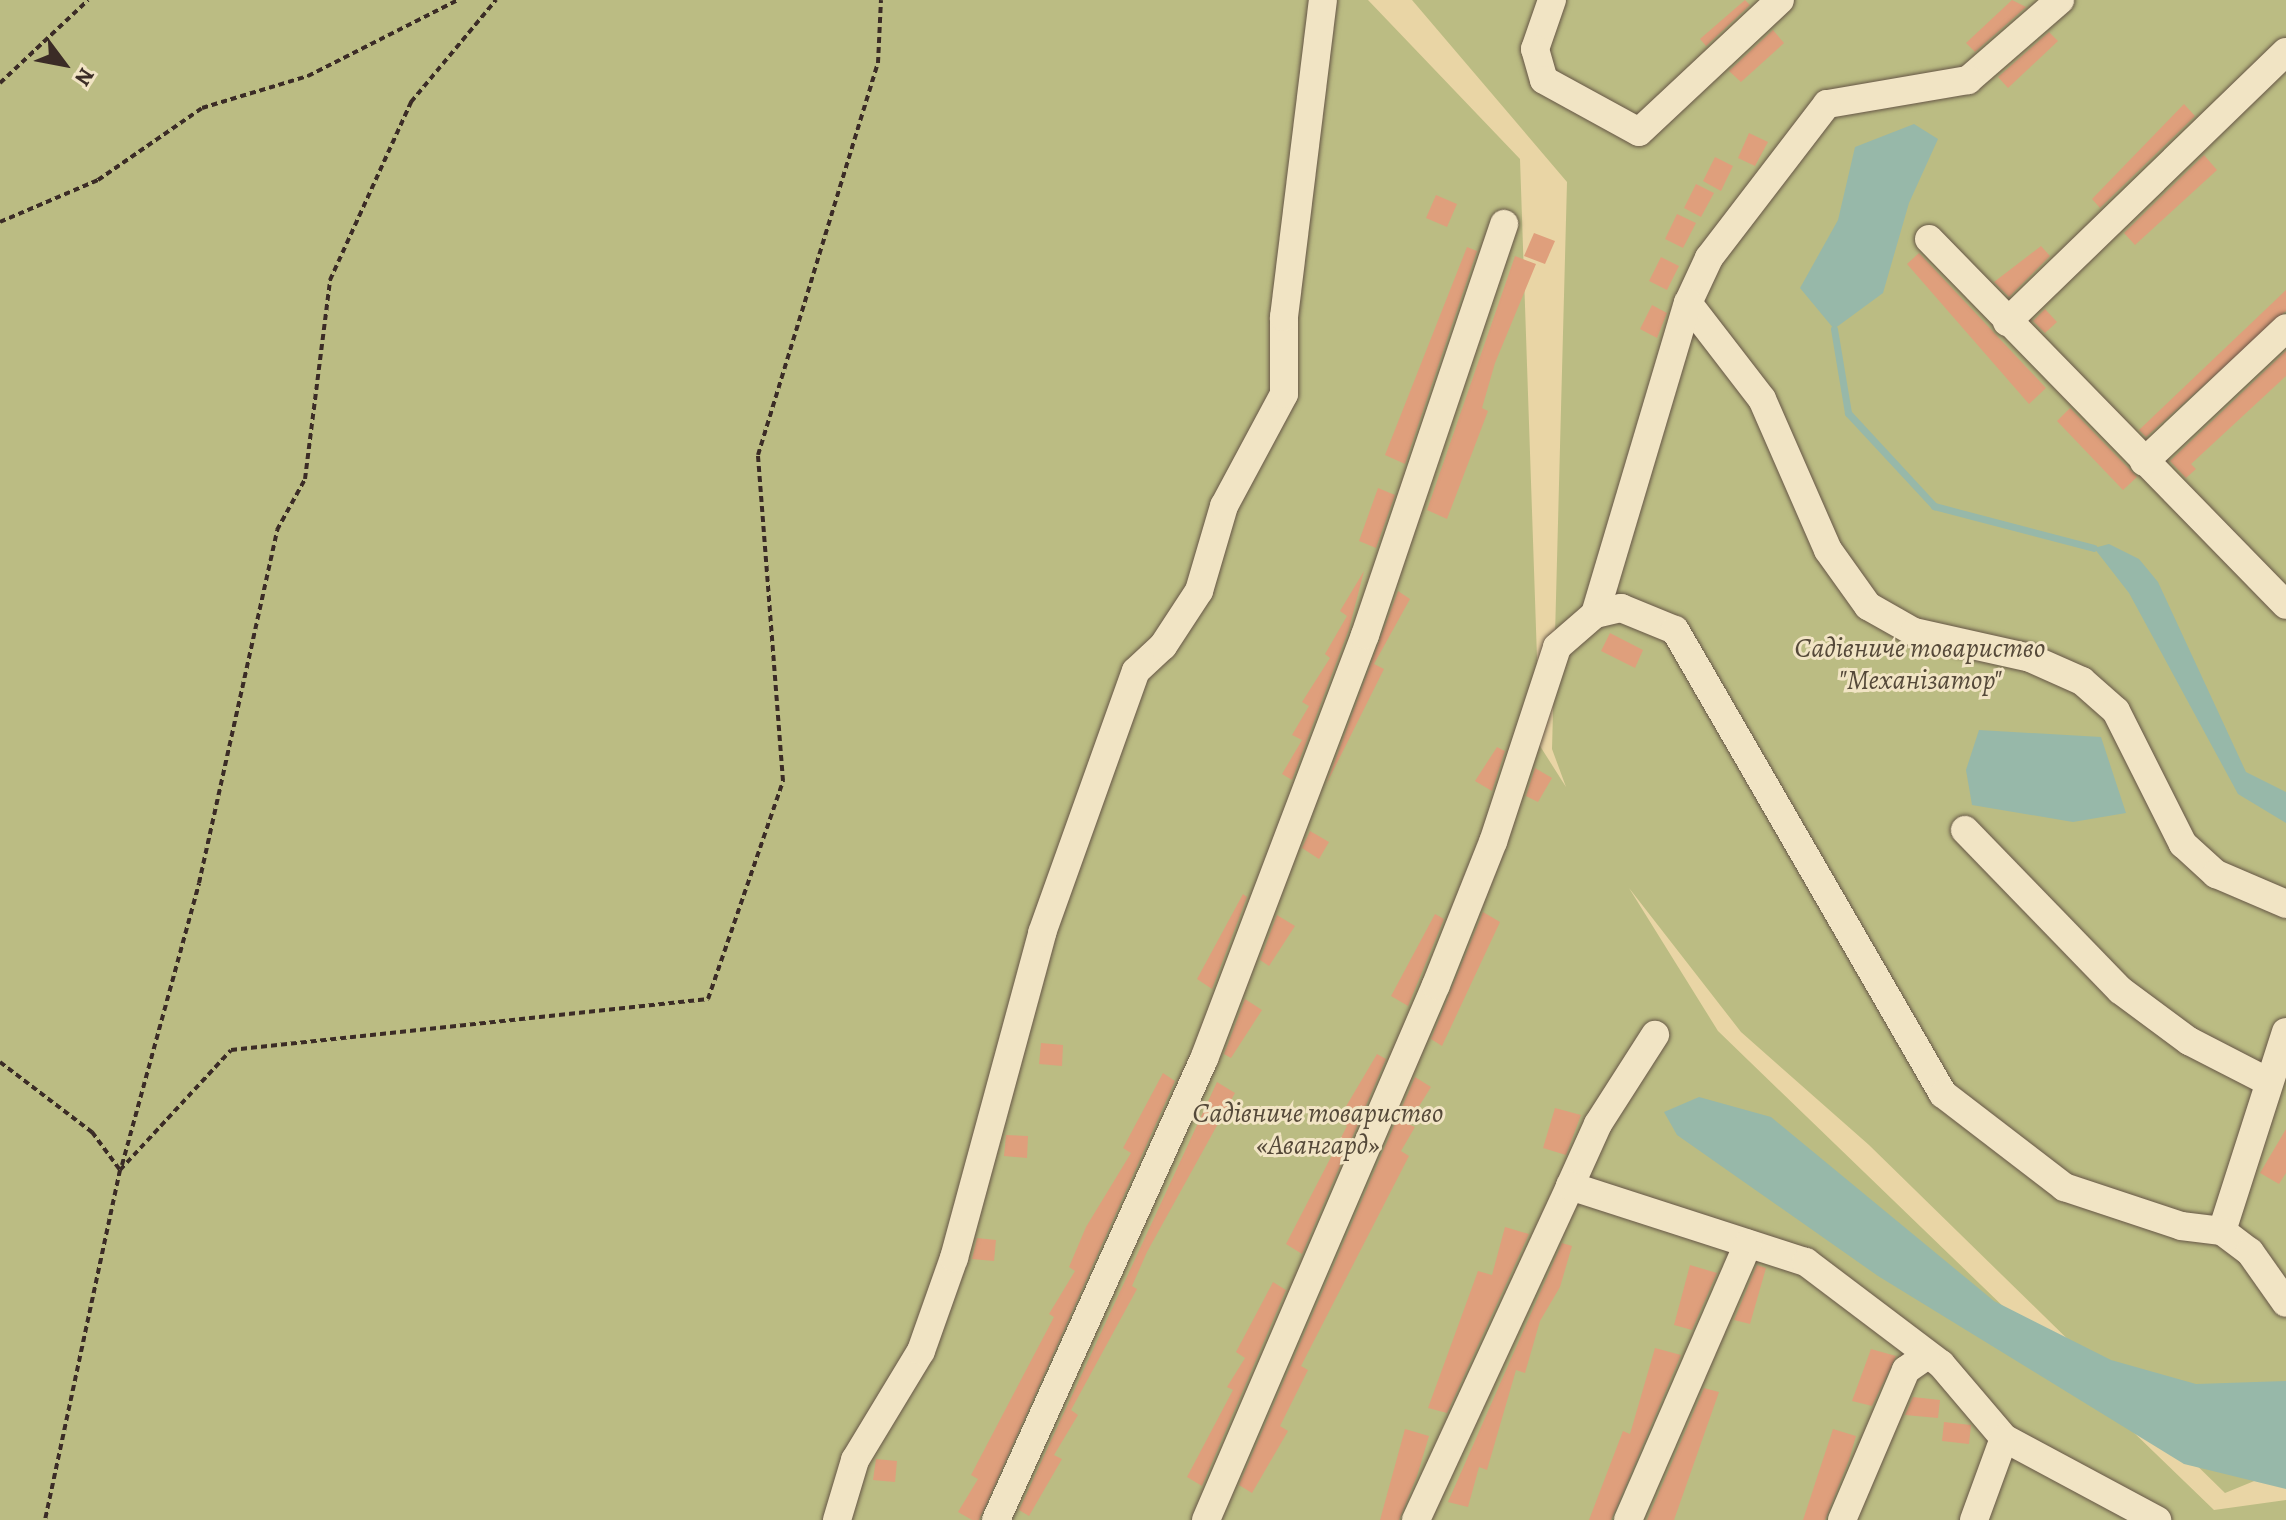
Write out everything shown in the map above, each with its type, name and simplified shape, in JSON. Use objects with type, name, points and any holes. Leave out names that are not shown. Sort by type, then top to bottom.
[{"type":"street","points":[[837,1520],[855,1460],[921,1351],[954,1258],[1042,933],[1136,671],[1163,646],[1199,591],[1224,506],[1284,394],[1284,317],[1323,0]]},
{"type":"street","points":[[1552,0],[1535,49],[1544,80],[1639,132],[1780,0]]},
{"type":"street","points":[[1595,614],[1688,303],[1709,258],[1827,104],[1968,80],[2060,0]]},
{"type":"street","points":[[2007,322],[2286,52]]},
{"type":"street","points":[[996,1520],[1204,1059],[1365,635],[1504,224]]},
{"type":"street","points":[[1929,239],[2286,605]]},
{"type":"street","points":[[1688,303],[1762,399],[1828,550],[1868,606],[1914,632],[2030,658],[2082,681],[2116,711],[2183,844],[2216,874],[2286,904]]},
{"type":"street","points":[[2144,462],[2286,328]]},
{"type":"street","points":[[1206,1520],[1442,971],[1557,647],[1595,614],[1621,608],[1675,630],[1943,1094],[2064,1187],[2181,1226],[2222,1231],[2250,1252],[2286,1303]]},
{"type":"street","points":[[1965,830],[2120,990],[2189,1041],[2265,1080]]},
{"type":"street","points":[[2222,1231],[2265,1080],[2286,1032]]},
{"type":"street","points":[[1416,1520],[1598,1124],[1655,1035]]},
{"type":"street","points":[[1570,1186],[1806,1262],[1926,1356],[2004,1438],[2157,1520]]},
{"type":"street","points":[[1628,1520],[1748,1244]]},
{"type":"street","points":[[1842,1520],[1906,1370],[1926,1356]]},
{"type":"street","points":[[1974,1520],[2004,1438]]},
{"type":"path","points":[[0,83],[88,0]]},
{"type":"path","points":[[0,222],[98,180],[202,108],[308,76],[458,0]]},
{"type":"path","points":[[45,1520],[120,1170],[199,883],[277,530],[305,479],[330,280],[411,102],[496,0]]},
{"type":"path","points":[[120,1170],[231,1050],[708,999],[783,781],[758,455],[878,63],[881,0]]},
{"type":"path","points":[[0,1062],[92,1132],[120,1170]]},
{"type":"green space","points":[[0,0],[1368,0],[1520,159],[1540,746],[1566,787],[1552,749],[1567,182],[1412,0],[2286,0],[2286,1468],[2225,1493],[1869,1145],[1741,1032],[1629,888],[1718,1031],[2214,1510],[2286,1500],[2286,1520],[0,1520]]},
{"type":"shaded area","points":[[1914,124],[1938,139],[1909,203],[1883,293],[1834,329],[1800,288],[1838,220],[1855,147]]},
{"type":"shaded area","points":[[2109,544],[2139,559],[2158,582],[2246,772],[2286,792],[2286,823],[2238,794],[2129,593],[2094,548]]},
{"type":"shaded area","points":[[1979,730],[2101,737],[2126,813],[2073,822],[1972,805],[1966,770]]},
{"type":"shaded area","points":[[1699,1097],[1771,1117],[1994,1301],[2111,1360],[2196,1384],[2286,1381],[2286,1489],[2184,1464],[1878,1276],[1677,1135],[1664,1112]]},
{"type":"building","points":[[1745,0],[1750,5],[1706,46],[1700,39]]},
{"type":"building","points":[[2012,0],[2026,7],[1975,52],[1966,43]]},
{"type":"building","points":[[1773,30],[1784,43],[1741,82],[1729,71]]},
{"type":"building","points":[[2049,32],[2058,41],[2008,88],[1998,77]]},
{"type":"building","points":[[2184,104],[2195,116],[2100,208],[2092,199]]},
{"type":"building","points":[[1749,133],[1768,142],[1755,166],[1738,158]]},
{"type":"building","points":[[2204,155],[2217,170],[2135,245],[2124,233]]},
{"type":"building","points":[[1715,157],[1733,166],[1721,191],[1703,181]]},
{"type":"building","points":[[1696,184],[1714,193],[1701,217],[1684,208]]},
{"type":"building","points":[[1436,195],[1457,204],[1447,227],[1426,218]]},
{"type":"building","points":[[1677,214],[1696,223],[1683,248],[1665,239]]},
{"type":"building","points":[[1534,233],[1555,241],[1545,264],[1524,256]]},
{"type":"building","points":[[2041,246],[2050,256],[2009,297],[1994,282]]},
{"type":"building","points":[[1467,247],[1477,251],[1405,464],[1385,455]]},
{"type":"building","points":[[1919,253],[2046,388],[2029,404],[1907,264]]},
{"type":"building","points":[[1515,256],[1536,264],[1495,363],[1482,408],[1488,411],[1447,519],[1427,510]]},
{"type":"building","points":[[1661,257],[1679,266],[1667,290],[1649,281]]},
{"type":"building","points":[[2286,290],[2286,311],[2146,437],[2139,430]]},
{"type":"building","points":[[1652,305],[1667,313],[1657,338],[1640,329]]},
{"type":"building","points":[[2045,309],[2057,322],[2045,333],[2033,321]]},
{"type":"building","points":[[2286,351],[2286,376],[2191,464],[2196,469],[2186,478],[2170,461]]},
{"type":"building","points":[[2070,408],[2137,477],[2123,490],[2057,421]]},
{"type":"building","points":[[1378,488],[1395,495],[1376,548],[1359,541]]},
{"type":"building","points":[[1364,571],[1349,629],[1292,780],[1282,774],[1302,740],[1292,735],[1309,706],[1302,702],[1330,658],[1325,654],[1347,616],[1340,611]]},
{"type":"building","points":[[1398,591],[1410,599],[1374,664],[1384,669],[1326,785]]},
{"type":"building","points":[[1610,633],[1643,650],[1635,668],[1601,651]]},
{"type":"building","points":[[1497,747],[1505,751],[1492,791],[1475,781]]},
{"type":"building","points":[[1535,768],[1552,778],[1538,802],[1526,796]]},
{"type":"building","points":[[1310,831],[1329,842],[1319,859],[1302,848]]},
{"type":"building","points":[[1243,894],[1247,897],[1212,989],[1197,979]]},
{"type":"building","points":[[1483,912],[1500,922],[1442,1046],[1431,1039]]},
{"type":"building","points":[[1435,914],[1444,919],[1408,1006],[1391,996]]},
{"type":"building","points":[[1277,915],[1295,926],[1269,966],[1260,960]]},
{"type":"building","points":[[1245,999],[1262,1010],[1231,1058],[1224,1054]]},
{"type":"building","points":[[1041,1043],[1063,1045],[1062,1066],[1039,1064]]},
{"type":"building","points":[[1377,1054],[1386,1059],[1302,1254],[1286,1244],[1347,1126],[1338,1120]]},
{"type":"building","points":[[1163,1073],[1175,1081],[979,1520],[972,1520],[958,1512],[978,1479],[971,1475],[1054,1317],[1049,1314],[1075,1271],[1069,1267],[1086,1227],[1131,1153],[1123,1148]]},
{"type":"building","points":[[1415,1077],[1431,1087],[1408,1124],[1415,1127],[1401,1151],[1409,1156],[1301,1366],[1308,1370],[1280,1426],[1288,1431],[1252,1493],[1239,1485]]},
{"type":"building","points":[[1217,1082],[1235,1093],[1147,1252],[1132,1286],[1137,1289],[1071,1410],[1078,1415],[1054,1455],[1062,1459],[1029,1516],[1019,1510]]},
{"type":"building","points":[[1555,1108],[1581,1115],[1566,1155],[1543,1148]]},
{"type":"building","points":[[2286,1129],[2286,1173],[2279,1184],[2260,1173]]},
{"type":"building","points":[[1006,1135],[1028,1136],[1027,1158],[1004,1156]]},
{"type":"building","points":[[1505,1227],[1529,1234],[1447,1413],[1428,1408],[1478,1271],[1492,1275]]},
{"type":"building","points":[[977,1238],[996,1240],[994,1261],[972,1259]]},
{"type":"building","points":[[1562,1243],[1572,1246],[1560,1287],[1540,1321],[1525,1373],[1516,1370],[1487,1470],[1479,1467],[1468,1507],[1448,1502]]},
{"type":"building","points":[[1690,1265],[1717,1273],[1692,1330],[1674,1325]]},
{"type":"building","points":[[1757,1265],[1766,1268],[1750,1324],[1734,1320]]},
{"type":"building","points":[[1273,1282],[1286,1290],[1202,1486],[1187,1477],[1233,1390],[1227,1387],[1245,1358],[1236,1352]]},
{"type":"building","points":[[1655,1348],[1681,1355],[1611,1520],[1589,1520],[1623,1431],[1630,1434]]},
{"type":"building","points":[[1871,1349],[1896,1356],[1872,1406],[1852,1401]]},
{"type":"building","points":[[1704,1388],[1719,1392],[1674,1520],[1647,1520]]},
{"type":"building","points":[[1913,1397],[1940,1400],[1938,1418],[1905,1415]]},
{"type":"building","points":[[1944,1422],[1971,1425],[1969,1444],[1942,1441]]},
{"type":"building","points":[[1405,1429],[1429,1436],[1399,1520],[1380,1520]]},
{"type":"building","points":[[1833,1429],[1856,1436],[1849,1460],[1825,1520],[1803,1520]]},
{"type":"building","points":[[876,1459],[897,1461],[895,1482],[873,1480]]},
{"type":"waterway","points":[[1834,329],[1848,413],[1934,506],[2094,548]]},
{"type":"park label","name":"Садівниче товариство \"Механізатор\"","points":[[1920,664]]},
{"type":"park label","name":"Садівниче товариство «Авангард»","points":[[1318,1129]]}]
